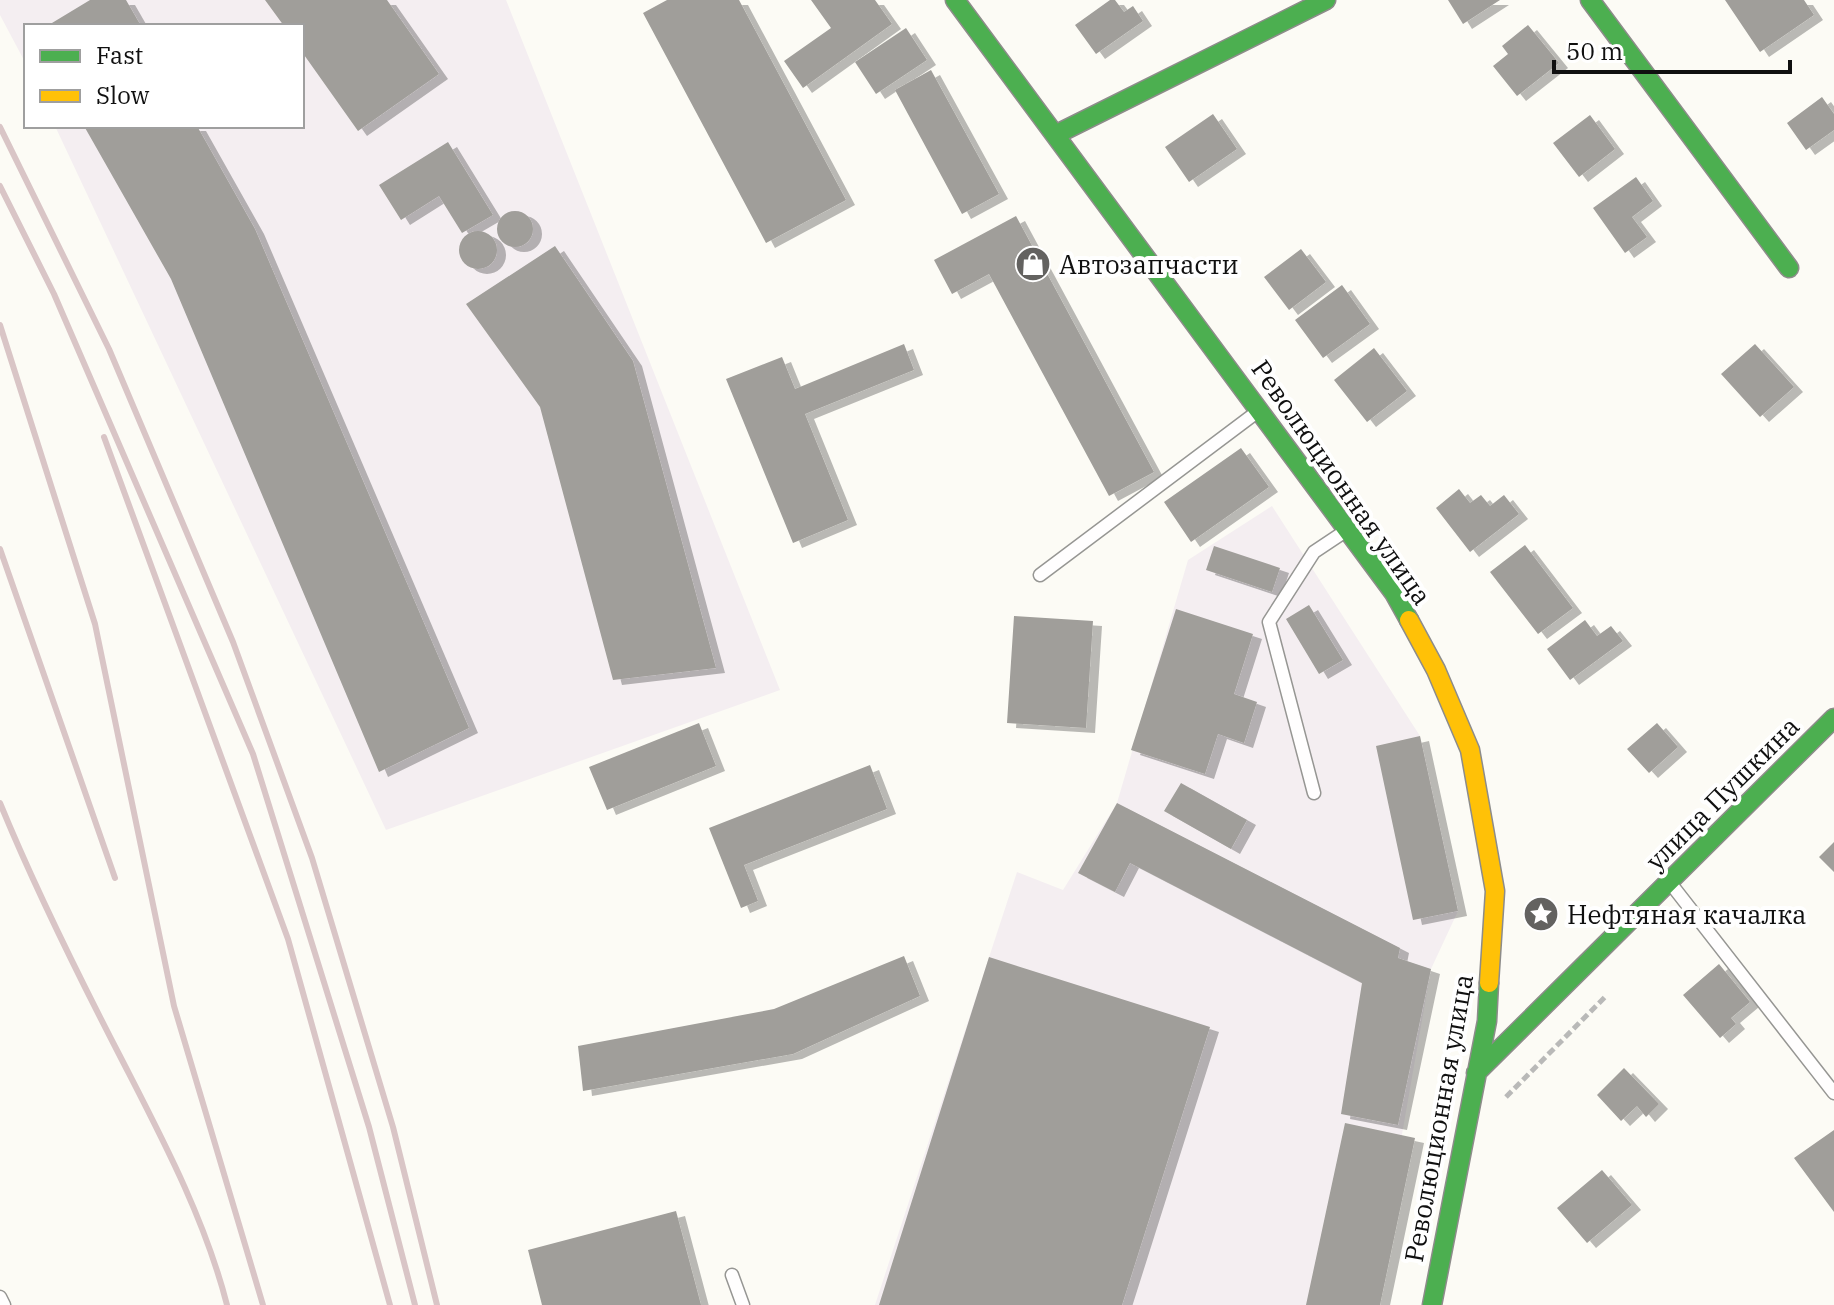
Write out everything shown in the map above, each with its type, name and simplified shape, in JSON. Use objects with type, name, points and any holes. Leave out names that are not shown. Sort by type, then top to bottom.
[{"type":"main road","name":"Революционная улица","points":[[955,0],[1394,593],[1429,657],[1470,750],[1495,891],[1487,1021],[1432,1305]]},
{"type":"main road","points":[[1057,134],[1326,0]]},
{"type":"main road","points":[[1590,0],[1789,268]]},
{"type":"main road","name":"улица Пушкина","points":[[1476,1073],[1834,718]]},
{"type":"lane","points":[[1040,575],[1259,410]]},
{"type":"lane","points":[[1314,793],[1269,622],[1314,552],[1348,530]]},
{"type":"lane","points":[[1669,882],[1834,1093]]},
{"type":"lane","points":[[732,1275],[743,1305]]},
{"type":"lane","points":[[0,1297],[4,1305]]},
{"type":"path","points":[[1506,1097],[1615,987]]},
{"type":"shaded area","points":[[0,0],[506,0],[780,690],[386,830],[56,128],[304,128],[304,24],[24,24],[24,60],[0,15]]},
{"type":"shaded area","points":[[1272,506],[1420,736],[1458,911],[1431,969],[1372,1305],[875,1305],[1017,872],[1063,890],[1117,803],[1188,560]]},
{"type":"building","points":[[90,0],[126,0],[140,24],[50,24]]},
{"type":"building","points":[[265,0],[387,0],[439,74],[358,131],[304,55],[304,24],[283,24]]},
{"type":"building","points":[[667,0],[739,0],[846,200],[766,243],[643,13]]},
{"type":"building","points":[[811,0],[875,0],[892,24],[803,88],[784,61],[831,28]]},
{"type":"building","points":[[1110,0],[1115,0],[1124,12],[1133,6],[1143,21],[1096,54],[1075,25]]},
{"type":"building","points":[[1448,0],[1500,0],[1463,24]]},
{"type":"building","points":[[1725,0],[1804,0],[1814,15],[1760,52]]},
{"type":"building","points":[[1528,25],[1559,63],[1517,96],[1493,66],[1508,54],[1502,46]]},
{"type":"building","points":[[906,28],[927,60],[876,94],[855,62]]},
{"type":"building","points":[[931,70],[999,194],[962,214],[895,90]]},
{"type":"building","points":[[1822,97],[1834,114],[1834,130],[1806,150],[1787,123]]},
{"type":"building","points":[[1213,114],[1237,149],[1189,182],[1165,147]]},
{"type":"building","points":[[1590,115],[1615,149],[1579,177],[1553,143]]},
{"type":"building","points":[[85,128],[198,128],[255,229],[469,728],[379,772],[171,279]]},
{"type":"building","points":[[448,142],[493,215],[462,233],[439,196],[401,220],[379,185]]},
{"type":"building","points":[[1636,177],[1653,201],[1632,217],[1647,237],[1625,253],[1593,208]]},
{"type":"building","points":[[515,211],[528,216],[533,229],[528,242],[515,247],[502,242],[497,229],[502,216]]},
{"type":"building","points":[[1016,216],[1154,472],[1109,496],[989,274],[952,294],[934,260]]},
{"type":"building","points":[[478,231],[491,237],[497,250],[491,263],[478,269],[465,263],[459,250],[465,237]]},
{"type":"building","points":[[555,246],[633,361],[716,668],[613,680],[540,407],[466,304]]},
{"type":"building","points":[[1301,249],[1326,282],[1289,310],[1264,277]]},
{"type":"building","points":[[1342,285],[1370,324],[1323,358],[1295,320]]},
{"type":"building","points":[[904,344],[914,370],[805,414],[848,520],[793,543],[726,379],[782,357],[795,389]]},
{"type":"building","points":[[1755,344],[1794,387],[1760,417],[1721,374]]},
{"type":"building","points":[[1374,348],[1407,391],[1367,422],[1334,380]]},
{"type":"building","points":[[1241,448],[1269,487],[1191,542],[1164,502]]},
{"type":"building","points":[[1459,489],[1470,503],[1481,495],[1490,506],[1504,495],[1519,514],[1470,552],[1436,508]]},
{"type":"building","points":[[1525,545],[1573,608],[1538,634],[1490,572]]},
{"type":"building","points":[[1214,546],[1280,568],[1272,592],[1206,570]]},
{"type":"building","points":[[1309,605],[1343,660],[1319,674],[1286,619]]},
{"type":"building","points":[[1176,609],[1253,634],[1234,694],[1257,702],[1244,743],[1218,734],[1205,774],[1131,750]]},
{"type":"building","points":[[1014,616],[1093,621],[1086,728],[1007,723]]},
{"type":"building","points":[[1585,620],[1597,636],[1611,626],[1623,641],[1570,680],[1547,649]]},
{"type":"building","points":[[699,723],[716,766],[607,810],[589,767]]},
{"type":"building","points":[[1657,723],[1678,747],[1649,773],[1627,749]]},
{"type":"building","points":[[1420,736],[1458,911],[1413,920],[1376,746]]},
{"type":"building","points":[[870,765],[887,809],[744,865],[758,901],[741,908],[709,828]]},
{"type":"building","points":[[1181,783],[1247,820],[1231,849],[1164,811]]},
{"type":"building","points":[[1117,803],[1400,948],[1398,958],[1431,969],[1398,1125],[1341,1114],[1362,983],[1130,863],[1115,892],[1078,873]]},
{"type":"building","points":[[1834,842],[1834,872],[1819,857]]},
{"type":"building","points":[[904,956],[920,996],[793,1054],[583,1091],[578,1046],[774,1009]]},
{"type":"building","points":[[989,957],[1210,1027],[1122,1305],[879,1305]]},
{"type":"building","points":[[1719,964],[1750,1002],[1731,1018],[1736,1024],[1720,1038],[1683,995]]},
{"type":"building","points":[[1624,1068],[1659,1104],[1646,1117],[1637,1106],[1621,1121],[1597,1095]]},
{"type":"building","points":[[1345,1123],[1415,1138],[1380,1305],[1306,1305]]},
{"type":"building","points":[[1834,1130],[1834,1212],[1794,1158]]},
{"type":"building","points":[[1602,1170],[1632,1205],[1587,1243],[1557,1208]]},
{"type":"building","points":[[676,1211],[701,1305],[542,1305],[528,1250]]},
{"type":"railway","points":[[0,127],[109,349],[233,642],[312,858],[393,1127],[437,1305]]},
{"type":"railway","points":[[0,186],[54,294],[253,754],[369,1127],[415,1305]]},
{"type":"railway","points":[[0,325],[95,624],[174,1006],[263,1305]]},
{"type":"railway","points":[[104,437],[288,939],[390,1305]]},
{"type":"railway","points":[[0,549],[115,878]]},
{"type":"railway","points":[[0,803],[58,933],[181,1180],[207,1241],[227,1305]]},
{"type":"traffic: fast","points":[[955,0],[1394,593],[1409,620]]},
{"type":"traffic: fast","points":[[1057,134],[1326,0]]},
{"type":"traffic: fast","points":[[1590,0],[1789,268]]},
{"type":"traffic: fast","points":[[1476,1073],[1834,718]]},
{"type":"traffic: fast","points":[[1432,1305],[1487,1021],[1489,983]]},
{"type":"traffic: slow","points":[[1409,620],[1436,670],[1470,750],[1495,891],[1489,983]]},
{"type":"place","name":"Автозапчасти","points":[[1033,264]]},
{"type":"place","name":"Нефтяная качалка","points":[[1541,914]]}]
